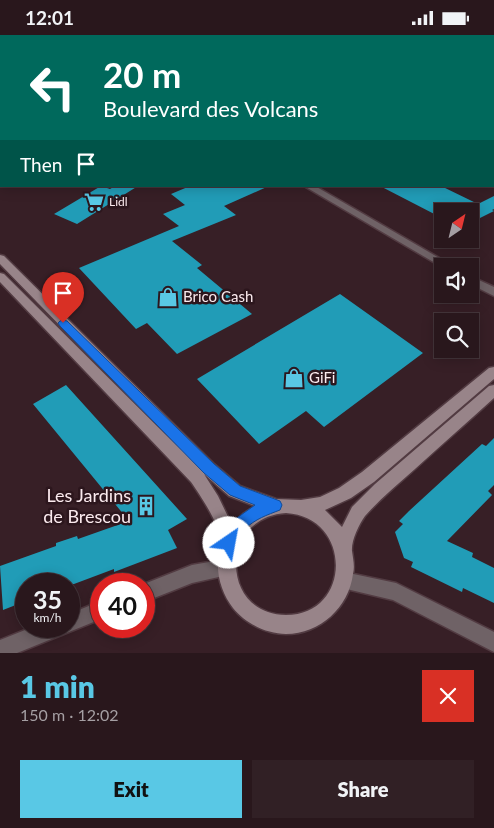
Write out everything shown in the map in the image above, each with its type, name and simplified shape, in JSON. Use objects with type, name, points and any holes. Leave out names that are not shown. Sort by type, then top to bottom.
[{"type":"street","points":[[310,187],[434,258]]},
{"type":"street","points":[[0,258],[209,469],[236,491],[275,505],[300,508],[321,504],[345,493],[360,483],[494,372]]},
{"type":"street","points":[[0,276],[197,477],[212,498],[220,514],[229,543]]},
{"type":"street","points":[[479,284],[494,292]]},
{"type":"street","points":[[343,550],[349,529],[358,512],[381,489],[494,390]]},
{"type":"street","points":[[275,505],[256,512],[239,525],[229,543],[226,568],[233,591],[248,610],[270,623],[294,625],[317,618],[335,602],[344,581],[343,550],[333,531],[318,517],[300,508]]},
{"type":"street","points":[[155,589],[192,575],[226,568]]},
{"type":"street","points":[[344,581],[396,592],[494,642]]},
{"type":"street","points":[[0,650],[30,638]]},
{"type":"building","name":"Lidl","points":[[99,187],[110,189],[113,187],[136,187],[77,224],[54,214]]},
{"type":"building","name":"Brico Cash","points":[[188,187],[267,187],[224,206],[236,215],[172,241],[202,265],[197,268],[252,314],[177,354],[147,323],[136,329],[79,268],[179,226],[163,214],[185,205],[171,194]]},
{"type":"building","points":[[382,187],[443,187],[476,203],[434,203],[434,214]]},
{"type":"building","points":[[494,196],[494,209],[492,210],[494,211],[479,218],[479,204]]},
{"type":"building","name":"GiFi","points":[[340,294],[423,353],[324,427],[306,411],[259,444],[197,379]]},
{"type":"building","name":"Les Jardins de Brescou","points":[[66,385],[187,519],[168,530],[177,548],[114,572],[114,569],[103,573],[90,573],[90,578],[80,582],[80,573],[15,573],[15,605],[3,610],[0,566],[56,546],[56,543],[77,536],[78,539],[129,521],[33,404]]},
{"type":"building","points":[[494,438],[494,485],[488,491],[492,495],[447,541],[473,553],[472,557],[494,568],[494,603],[463,588],[462,592],[411,567],[413,562],[404,558],[395,532],[403,524],[399,521],[409,511],[482,444],[486,446]]},
{"type":"place","name":"Lidl","points":[[94,202]]},
{"type":"place","name":"Brico Cash","points":[[168,297]]},
{"type":"place","name":"GiFi","points":[[294,378]]},
{"type":"place","name":"Les Jardins de Brescou","points":[[146,506]]},
{"type":"route","points":[[63,323],[209,469],[236,491],[251,498],[275,505],[256,512],[239,525],[229,543]]}]
